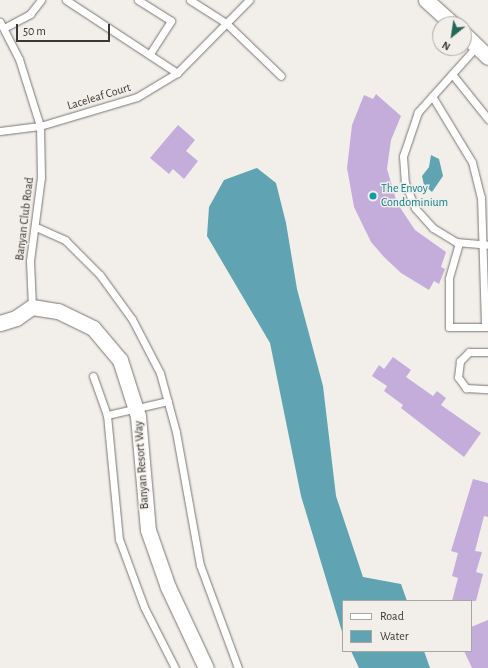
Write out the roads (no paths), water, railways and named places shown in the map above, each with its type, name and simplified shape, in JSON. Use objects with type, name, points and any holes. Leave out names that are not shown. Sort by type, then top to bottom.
[{"type":"street","points":[[426,0],[444,16]]},
{"type":"street","points":[[472,41],[488,57]]},
{"type":"street","points":[[0,323],[16,318],[32,307]]},
{"type":"street","name":"Banyan Resort Way","points":[[32,307],[70,315],[103,337],[120,360],[136,408],[148,530],[168,586],[206,668]]},
{"type":"lane","points":[[2,25],[30,14],[41,0]]},
{"type":"lane","points":[[66,0],[177,73]]},
{"type":"lane","points":[[138,0],[171,21],[149,55]]},
{"type":"lane","points":[[190,0],[226,23],[281,76]]},
{"type":"lane","name":"Laceleaf Court","points":[[0,131],[40,126],[137,97],[177,73],[249,0]]},
{"type":"lane","name":"Banyan Club Road","points":[[2,25],[19,58],[40,126],[41,177],[36,227],[30,261],[32,307]]},
{"type":"lane","points":[[477,46],[432,96],[409,130],[403,156],[404,182],[415,208],[433,228],[459,243],[485,245]]},
{"type":"lane","points":[[452,74],[488,119]]},
{"type":"lane","points":[[432,96],[455,128],[472,162],[481,197],[485,245],[486,327],[449,327],[449,279],[459,243]]},
{"type":"lane","points":[[36,227],[65,240],[100,275],[132,319],[160,373],[168,401],[200,565],[238,668]]},
{"type":"lane","points":[[488,352],[469,352],[460,361],[458,377],[466,388],[488,389]]},
{"type":"lane","points":[[93,376],[107,415],[119,539],[144,607],[174,668]]},
{"type":"lane","points":[[107,415],[168,401]]},
{"type":"water","points":[[431,155],[439,159],[443,176],[432,192],[424,185],[422,176],[429,167]]},
{"type":"water","points":[[257,168],[276,183],[286,223],[297,289],[323,386],[336,496],[363,577],[401,584],[407,600],[342,600],[342,632],[301,496],[270,343],[207,236],[209,207],[224,180]]},
{"type":"water","points":[[351,652],[424,652],[430,668],[359,668]]},
{"type":"place","name":"The Envoy Condominium","points":[[373,196]]}]
